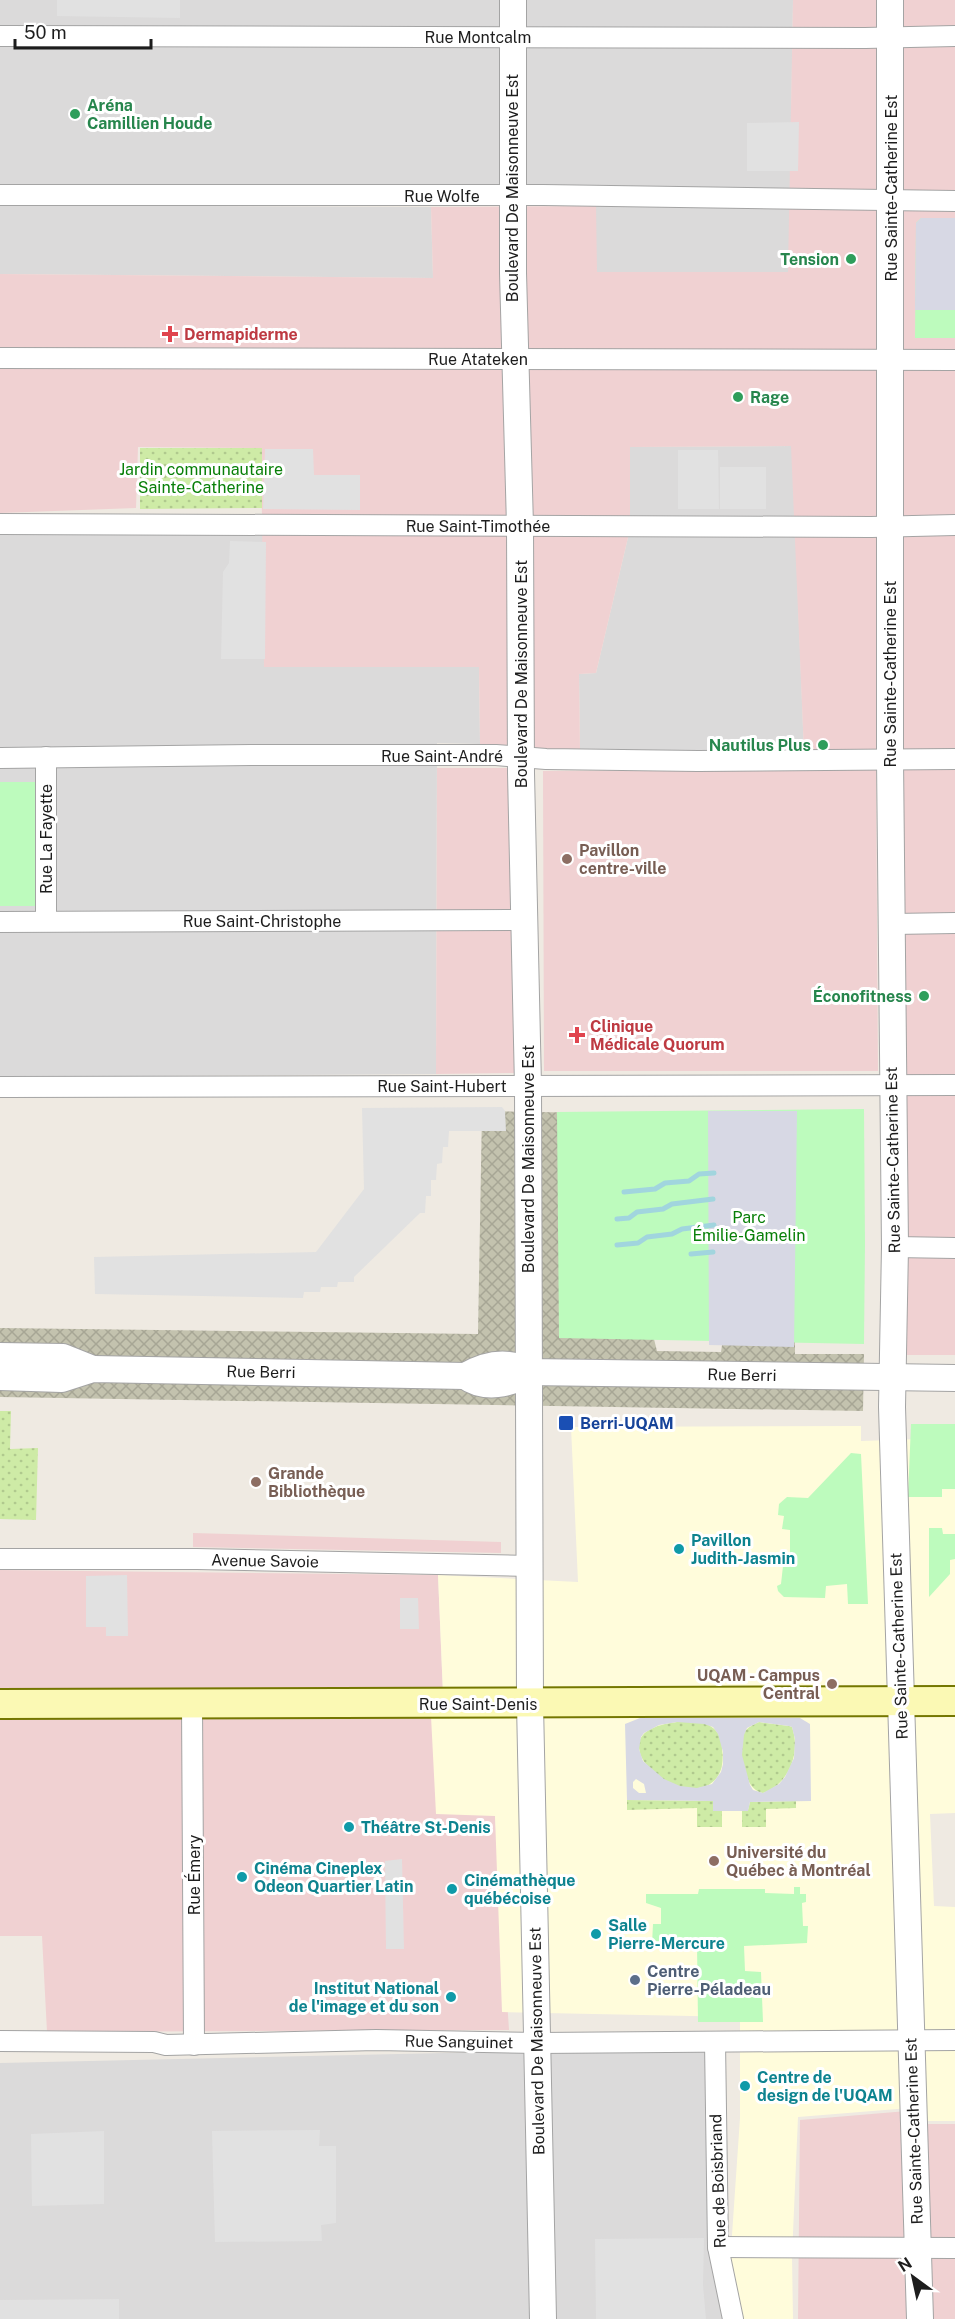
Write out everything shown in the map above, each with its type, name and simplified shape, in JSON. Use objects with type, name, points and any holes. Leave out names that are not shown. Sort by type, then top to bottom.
[{"type":"main road","name":"Rue Saint-Denis","points":[[0,1704],[955,1701]]},
{"type":"street","name":"Boulevard De Maisonneuve Est","points":[[513,0],[513,285],[520,526],[521,757],[528,1086],[530,1704],[543,2319]]},
{"type":"street","name":"Rue Sainte-Catherine Est","points":[[890,0],[890,759],[895,1247],[892,1377],[920,2319]]},
{"type":"street","name":"Rue Montcalm","points":[[0,36],[512,38],[955,36]]},
{"type":"street","name":"Rue Wolfe","points":[[0,195],[513,196],[955,201]]},
{"type":"street","name":"Rue Atateken","points":[[0,358],[955,360]]},
{"type":"street","name":"Rue Saint-Timothée","points":[[0,524],[955,525]]},
{"type":"street","name":"Rue Saint-André","points":[[0,758],[251,755],[698,761],[955,759]]},
{"type":"street","name":"Rue La Fayette","points":[[46,757],[46,921]]},
{"type":"street","name":"Rue Saint-Christophe","points":[[0,922],[525,920]]},
{"type":"street","points":[[893,924],[955,922]]},
{"type":"street","name":"Rue Saint-Hubert","points":[[0,1088],[955,1085]]},
{"type":"street","points":[[895,1247],[955,1248]]},
{"type":"street","name":"Rue Berri","points":[[0,1356],[63,1357],[93,1369]]},
{"type":"street","name":"Rue Berri","points":[[0,1377],[62,1379],[93,1369],[465,1376],[479,1383],[513,1382],[529,1372],[955,1378]]},
{"type":"street","name":"Avenue Savoie","points":[[0,1559],[299,1561],[530,1566]]},
{"type":"street","name":"Rue Émery","points":[[192,1704],[194,2045]]},
{"type":"street","name":"Rue Sanguinet","points":[[0,2042],[154,2042],[166,2045],[194,2045],[376,2040],[538,2043],[955,2040]]},
{"type":"street","name":"Rue de Boisbriand","points":[[715,2042],[718,2247],[733,2319]]},
{"type":"street","points":[[718,2247],[955,2248]]},
{"type":"shaded area","points":[[0,0],[793,0],[790,188],[0,189]]},
{"type":"shaded area","points":[[57,0],[180,0],[180,18],[57,16]]},
{"type":"shaded area","points":[[793,0],[955,0],[955,753],[804,753],[791,446],[630,447],[630,529],[596,673],[579,674],[580,751],[480,744],[479,667],[264,667],[261,448],[138,447],[136,508],[0,513],[0,274],[433,278],[431,207],[596,206],[597,272],[788,272]]},
{"type":"shaded area","points":[[799,122],[798,171],[747,171],[747,123]]},
{"type":"shaded area","points":[[0,205],[431,207],[433,278],[0,274]]},
{"type":"shaded area","points":[[596,206],[790,208],[789,272],[596,272]]},
{"type":"shaded area","points":[[921,218],[955,218],[955,310],[915,310],[916,223]]},
{"type":"shaded area","points":[[792,446],[804,753],[580,751],[579,674],[596,673],[630,529],[630,447]]},
{"type":"shaded area","points":[[265,449],[313,449],[314,475],[360,475],[360,510],[263,509]]},
{"type":"shaded area","points":[[678,450],[718,450],[719,509],[678,509]]},
{"type":"shaded area","points":[[720,467],[766,467],[766,509],[720,509]]},
{"type":"shaded area","points":[[0,532],[263,534],[265,666],[479,667],[480,744],[437,743],[436,1074],[0,1077]]},
{"type":"shaded area","points":[[230,541],[266,542],[265,659],[221,659],[223,572],[229,563]]},
{"type":"shaded area","points":[[902,767],[955,768],[955,1355],[906,1355]]},
{"type":"shaded area","points":[[437,768],[510,768],[515,1073],[436,1074]]},
{"type":"shaded area","points":[[876,769],[878,1071],[544,1071],[543,771]]},
{"type":"shaded area","points":[[502,1107],[505,1111],[506,1131],[449,1131],[448,1147],[443,1147],[442,1163],[437,1164],[436,1180],[431,1180],[431,1196],[426,1196],[425,1213],[420,1213],[354,1277],[354,1282],[338,1282],[337,1287],[321,1287],[320,1292],[304,1292],[303,1298],[95,1294],[94,1257],[316,1252],[364,1189],[362,1108]]},
{"type":"shaded area","points":[[482,1111],[597,1113],[657,1351],[721,1352],[722,1345],[795,1310],[795,1354],[864,1354],[863,1411],[0,1397],[0,1328],[478,1334]]},
{"type":"shaded area","points":[[708,1111],[797,1111],[794,1347],[709,1345]]},
{"type":"shaded area","name":"Université du Québec à Montréal","points":[[861,1426],[861,1441],[920,1439],[955,1428],[955,1813],[930,1814],[934,1906],[955,1907],[955,2121],[923,2121],[922,2107],[798,2117],[792,2256],[793,2319],[742,2319],[730,2264],[740,2118],[740,2017],[502,2012],[495,1816],[436,1814],[431,1716],[443,1694],[438,1575],[578,1582],[571,1427]]},
{"type":"shaded area","points":[[193,1533],[501,1542],[501,1553],[193,1547]]},
{"type":"shaded area","points":[[0,1570],[438,1575],[443,1694],[436,1813],[495,1815],[509,2030],[47,2032],[42,1936],[0,1936]]},
{"type":"shaded area","points":[[127,1575],[128,1636],[106,1636],[106,1627],[86,1627],[86,1576]]},
{"type":"shaded area","points":[[400,1598],[418,1598],[419,1629],[400,1629]]},
{"type":"shaded area","points":[[640,1718],[800,1718],[810,1724],[811,1801],[750,1802],[748,1811],[713,1811],[713,1801],[627,1800],[625,1724]],"holes":[[[677,1722],[704,1724],[713,1727],[718,1734],[723,1752],[723,1764],[721,1772],[712,1784],[697,1788],[680,1786],[664,1779],[643,1761],[639,1749],[644,1733],[659,1725]],[[759,1722],[789,1726],[792,1727],[795,1739],[794,1758],[785,1777],[779,1784],[763,1793],[753,1790],[750,1785],[742,1755],[747,1728]],[[636,1779],[644,1784],[646,1793],[639,1793],[633,1788],[633,1782]]]},
{"type":"shaded area","points":[[402,1859],[404,1949],[386,1949],[385,1861]]},
{"type":"shaded area","points":[[710,2047],[733,2319],[0,2319],[0,2063]]},
{"type":"shaded area","points":[[919,2110],[921,2124],[955,2124],[955,2319],[798,2319],[800,2120]]},
{"type":"shaded area","points":[[320,2130],[319,2146],[336,2146],[336,2223],[321,2225],[322,2241],[215,2242],[212,2131]]},
{"type":"shaded area","points":[[104,2131],[104,2204],[32,2206],[31,2134]]},
{"type":"shaded area","points":[[704,2238],[703,2285],[706,2319],[596,2319],[595,2239]]},
{"type":"shaded area","points":[[119,2299],[119,2319],[0,2319],[0,2300]]},
{"type":"green space","points":[[921,218],[955,218],[955,338],[915,338],[916,223]]},
{"type":"green space","name":"Jardin communautaire Sainte-Catherine","points":[[140,448],[262,448],[262,508],[140,509]]},
{"type":"green space","points":[[0,782],[39,782],[40,906],[0,906]]},
{"type":"green space","name":"Parc Émilie-Gamelin","points":[[864,1109],[864,1344],[559,1338],[557,1112]]},
{"type":"green space","points":[[0,1411],[11,1411],[10,1449],[38,1448],[36,1520],[0,1519]]},
{"type":"green space","points":[[911,1424],[955,1424],[955,1489],[942,1489],[942,1497],[908,1497]]},
{"type":"green space","points":[[851,1453],[861,1454],[868,1604],[848,1604],[847,1584],[826,1586],[825,1598],[784,1597],[778,1591],[777,1586],[781,1584],[783,1566],[790,1564],[790,1530],[782,1529],[784,1516],[778,1515],[779,1504],[787,1497],[808,1498]]},
{"type":"green space","points":[[929,1528],[942,1528],[943,1534],[955,1534],[955,1559],[950,1560],[950,1574],[929,1597]]},
{"type":"green space","points":[[677,1722],[709,1725],[720,1737],[722,1763],[719,1774],[713,1782],[704,1787],[683,1787],[672,1784],[646,1765],[641,1757],[639,1742],[646,1732],[658,1726]]},
{"type":"green space","points":[[759,1722],[792,1727],[795,1747],[794,1757],[786,1775],[780,1783],[763,1793],[750,1784],[741,1755],[741,1745],[746,1730]]},
{"type":"green space","points":[[627,1800],[713,1801],[714,1811],[722,1811],[722,1827],[697,1827],[697,1808],[627,1810]]},
{"type":"green space","points":[[796,1801],[796,1808],[766,1809],[766,1827],[742,1827],[742,1811],[748,1810],[750,1802]]},
{"type":"green space","points":[[794,1887],[800,1887],[800,1894],[806,1894],[806,1902],[802,1903],[803,1926],[808,1926],[807,1943],[744,1946],[745,1971],[761,1972],[763,2022],[698,2022],[697,1944],[652,1944],[653,1924],[661,1924],[661,1908],[646,1903],[646,1894],[698,1894],[699,1889],[765,1889],[765,1893],[794,1894]]},
{"type":"waterway","points":[[624,1192],[655,1189],[665,1183],[689,1181],[699,1174],[714,1173]]},
{"type":"waterway","points":[[617,1219],[629,1218],[637,1212],[663,1209],[672,1204],[713,1199]]},
{"type":"waterway","points":[[617,1245],[638,1243],[647,1237],[672,1234],[682,1229],[714,1225]]},
{"type":"waterway","points":[[691,1254],[713,1252]]},
{"type":"place","name":"Aréna Camillien Houde","points":[[75,114]]},
{"type":"place","name":"Tension","points":[[851,259]]},
{"type":"place","name":"Dermapiderme","points":[[170,334]]},
{"type":"place","name":"Rage","points":[[738,397]]},
{"type":"place","name":"Nautilus Plus","points":[[823,745]]},
{"type":"place","name":"Pavillon centre-ville","points":[[567,859]]},
{"type":"place","name":"Éconofitness","points":[[924,996]]},
{"type":"place","name":"Clinique Médicale Quorum","points":[[577,1035]]},
{"type":"place","name":"Berri-UQAM","points":[[566,1423]]},
{"type":"place","name":"Grande Bibliothèque","points":[[256,1482]]},
{"type":"place","name":"Pavillon Judith-Jasmin","points":[[679,1549]]},
{"type":"place","name":"UQAM - Campus Central","points":[[832,1684]]},
{"type":"place","name":"Théâtre St-Denis","points":[[349,1827]]},
{"type":"place","name":"Université du Québec à Montréal","points":[[714,1861]]},
{"type":"place","name":"Cinéma Cineplex Odeon Quartier Latin","points":[[242,1877]]},
{"type":"place","name":"Cinémathèque québécoise","points":[[452,1889]]},
{"type":"place","name":"Salle Pierre-Mercure","points":[[596,1934]]},
{"type":"place","name":"Centre Pierre-Péladeau","points":[[635,1980]]},
{"type":"place","name":"Institut National de l'image et du son","points":[[451,1997]]},
{"type":"place","name":"Centre de design de l'UQAM","points":[[745,2086]]}]
